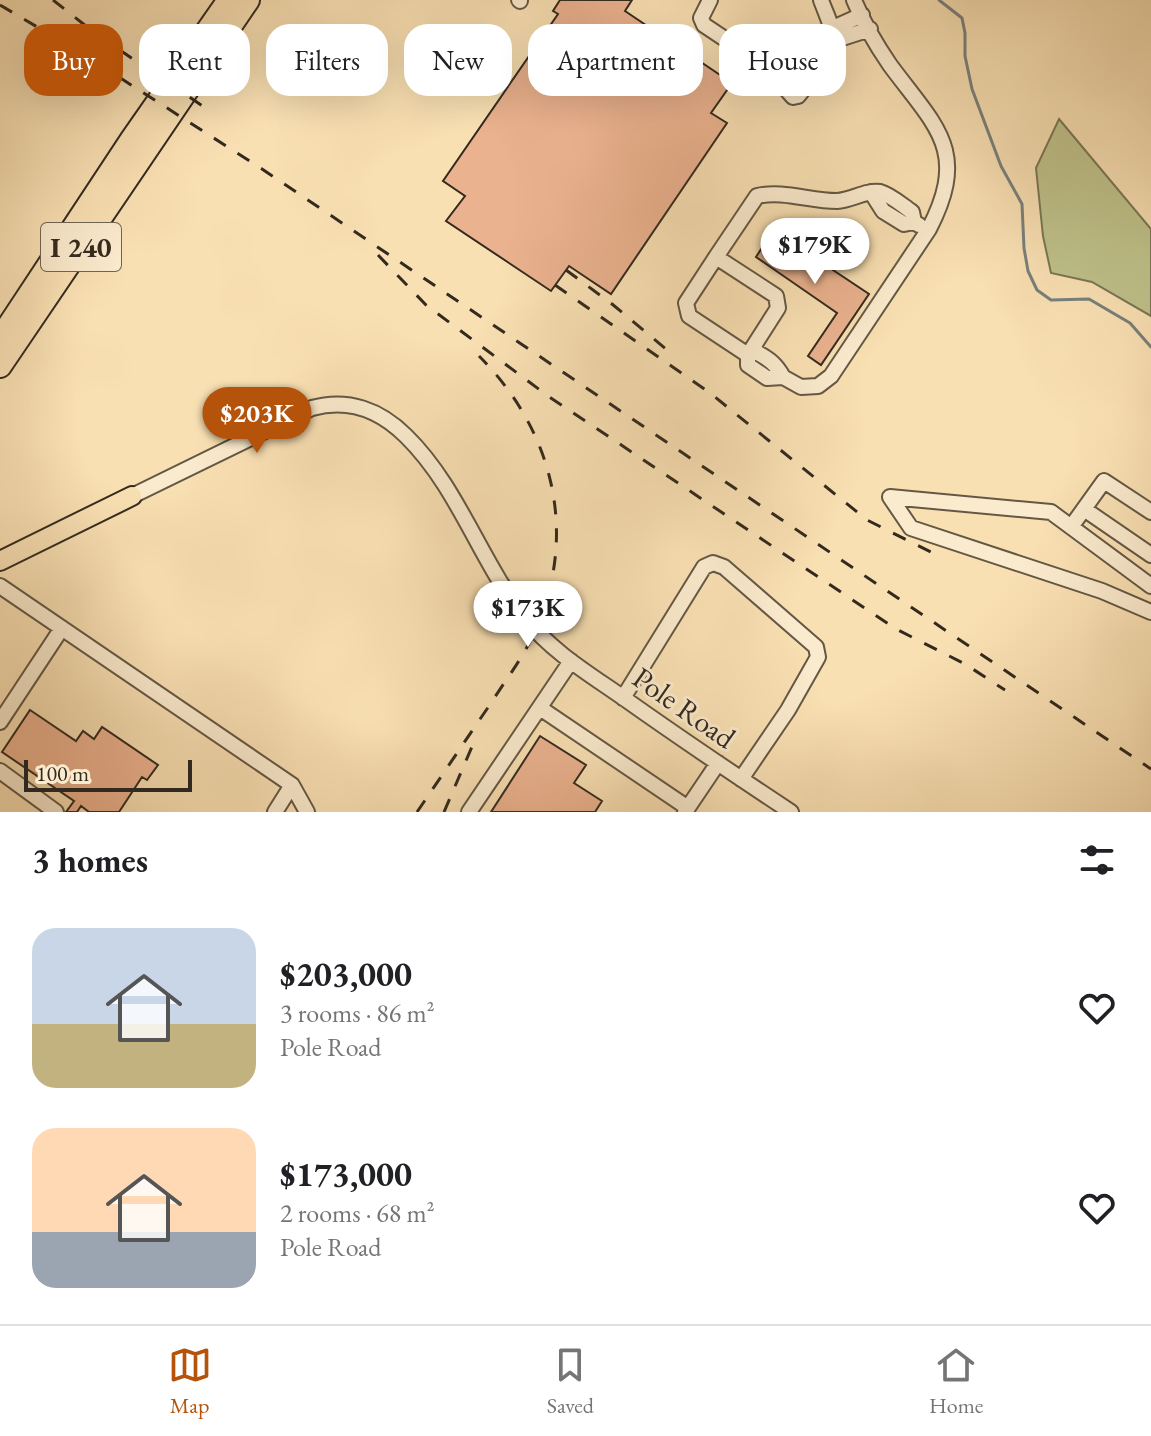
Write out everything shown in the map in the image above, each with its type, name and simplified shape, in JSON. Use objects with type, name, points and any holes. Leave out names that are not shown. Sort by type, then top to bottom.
[{"type":"highway","name":"I 240","points":[[0,339],[132,139],[229,0]]},
{"type":"highway","name":"I 240","points":[[0,366],[248,0]]},
{"type":"main road","points":[[0,561],[132,496]]},
{"type":"street","points":[[710,0],[701,18],[704,25],[719,35]]},
{"type":"street","points":[[821,0],[829,24]]},
{"type":"street","points":[[748,355],[756,352],[768,358],[776,364],[783,377],[801,387],[818,386],[831,376],[929,229],[941,206],[947,164],[936,123],[889,62],[854,0]]},
{"type":"street","points":[[846,26],[862,15]]},
{"type":"street","points":[[846,33],[870,29]]},
{"type":"street","points":[[748,355],[689,316],[686,303],[757,196],[772,193],[809,200],[842,201],[871,192],[882,192],[912,212],[914,222],[929,229]]},
{"type":"street","points":[[716,257],[776,296],[778,308],[748,355]]},
{"type":"street","name":"Pole Road","points":[[132,496],[301,412],[332,404],[364,408],[406,435],[442,480],[526,620],[571,661],[791,812]]},
{"type":"street","points":[[1071,527],[1104,481],[1151,512]]},
{"type":"street","points":[[1151,586],[1051,512],[890,497],[911,528],[1102,591],[1151,612]]},
{"type":"street","points":[[1084,509],[1151,555]]},
{"type":"street","points":[[623,698],[704,567],[713,563],[724,567],[816,647],[818,657],[788,710],[741,779]]},
{"type":"street","points":[[0,586],[292,785],[307,812]]},
{"type":"street","points":[[0,722],[62,628]]},
{"type":"street","points":[[469,812],[571,661]]},
{"type":"street","points":[[540,708],[686,810],[718,763]]},
{"type":"street","points":[[0,771],[56,812]]},
{"type":"street","points":[[275,812],[292,785]]},
{"type":"green space","points":[[1059,119],[1151,229],[1151,316],[1092,282],[1051,273],[1043,236],[1036,168]]},
{"type":"building","points":[[560,0],[632,0],[625,11],[644,24],[551,24],[558,14],[553,11]]},
{"type":"building","points":[[528,58],[528,96],[703,96],[703,63],[719,74],[719,96],[723,96],[711,113],[727,123],[611,294],[569,266],[551,291],[446,221],[465,196],[443,181],[502,96],[512,96],[512,81]]},
{"type":"building","points":[[774,229],[801,248],[803,244],[815,252],[812,256],[869,294],[821,365],[808,356],[837,313],[756,257]]},
{"type":"building","points":[[30,710],[76,741],[83,731],[94,739],[102,727],[158,765],[147,780],[142,777],[119,812],[89,812],[81,806],[77,812],[66,812],[74,801],[2,752]]},
{"type":"building","points":[[540,736],[586,765],[574,783],[602,801],[595,812],[491,812]]},
{"type":"waterway","points":[[939,0],[962,18],[972,89],[1001,166],[1022,204],[1028,271],[1037,290],[1051,300],[1089,299],[1130,323],[1151,347]]},
{"type":"railway","points":[[53,0],[96,34],[210,111]]},
{"type":"railway","points":[[0,5],[83,54],[262,169],[1151,769]]},
{"type":"railway","points":[[378,255],[426,305],[548,396],[896,629],[965,664],[1005,690]]},
{"type":"railway","points":[[566,270],[672,354]]},
{"type":"railway","points":[[555,285],[710,393],[867,520],[933,553]]},
{"type":"railway","points":[[417,812],[531,640],[546,602],[554,564],[556,526],[552,489],[542,453],[526,419],[505,386],[479,356]]},
{"type":"railway","points":[[444,812],[474,742]]}]
